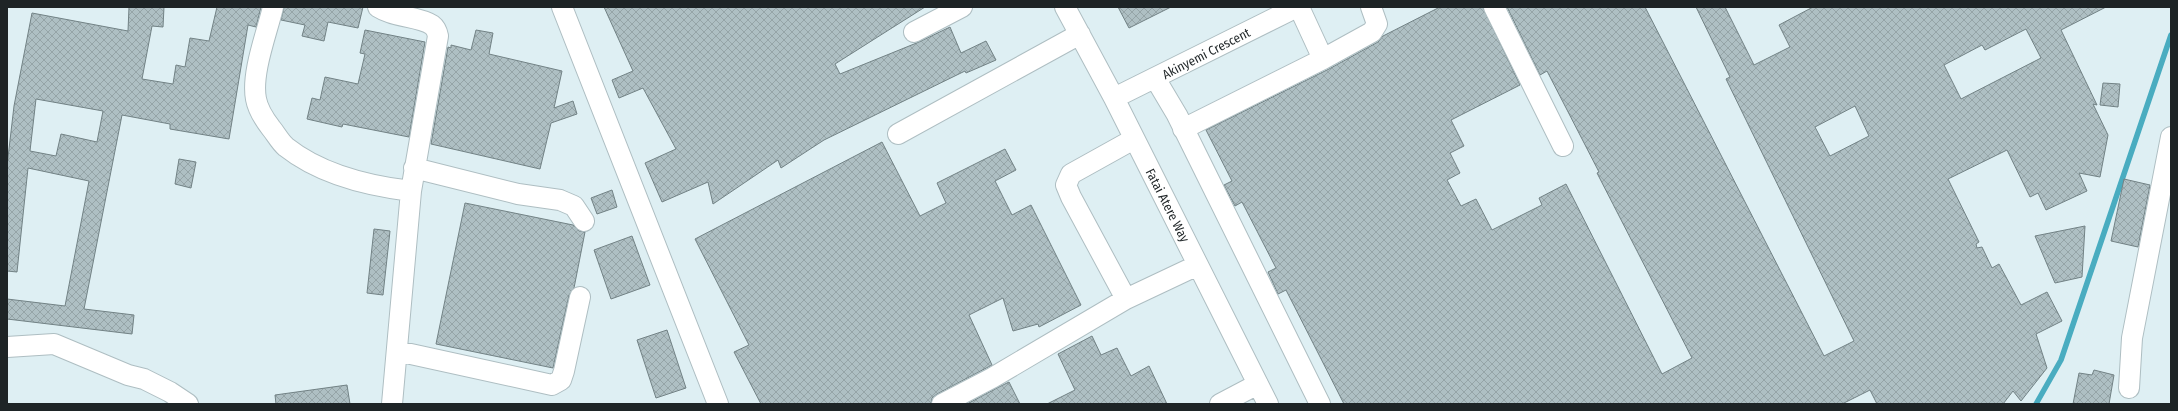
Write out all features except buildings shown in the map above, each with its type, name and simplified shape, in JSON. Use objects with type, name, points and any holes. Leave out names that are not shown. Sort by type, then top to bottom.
[{"type":"street","points":[[273,7],[255,79],[256,99],[262,117],[285,146],[306,160],[341,175],[388,188],[411,191]]},
{"type":"street","points":[[378,7],[397,16],[426,22],[436,29],[438,36],[411,191],[392,404]]},
{"type":"street","points":[[562,7],[718,404]]},
{"type":"street","points":[[914,32],[962,7]]},
{"type":"street","name":"Fatai Atere Way","points":[[1066,7],[1114,98],[1268,404]]},
{"type":"street","points":[[1298,7],[1323,59]]},
{"type":"street","name":"Akinyemi Crescent","points":[[1114,98],[1298,7]]},
{"type":"street","points":[[1183,129],[1323,59],[1376,28],[1377,21],[1371,7]]},
{"type":"street","points":[[1494,7],[1563,146]]},
{"type":"street","points":[[898,134],[1080,34]]},
{"type":"street","points":[[1155,78],[1183,129],[1320,404]]},
{"type":"street","points":[[2129,388],[2132,338],[2171,137]]},
{"type":"street","points":[[1126,299],[1066,186],[1071,174],[1134,139]]},
{"type":"street","points":[[414,168],[518,194],[560,200],[574,206],[584,221]]},
{"type":"street","points":[[942,404],[992,378],[1126,299],[1198,265]]},
{"type":"street","points":[[397,351],[552,385],[561,380],[564,372],[580,297]]},
{"type":"street","points":[[7,347],[54,344],[128,375],[144,379],[170,392],[188,404]]},
{"type":"street","points":[[1220,404],[1258,384]]},
{"type":"waterway","points":[[2036,404],[2061,360],[2171,35]]}]
